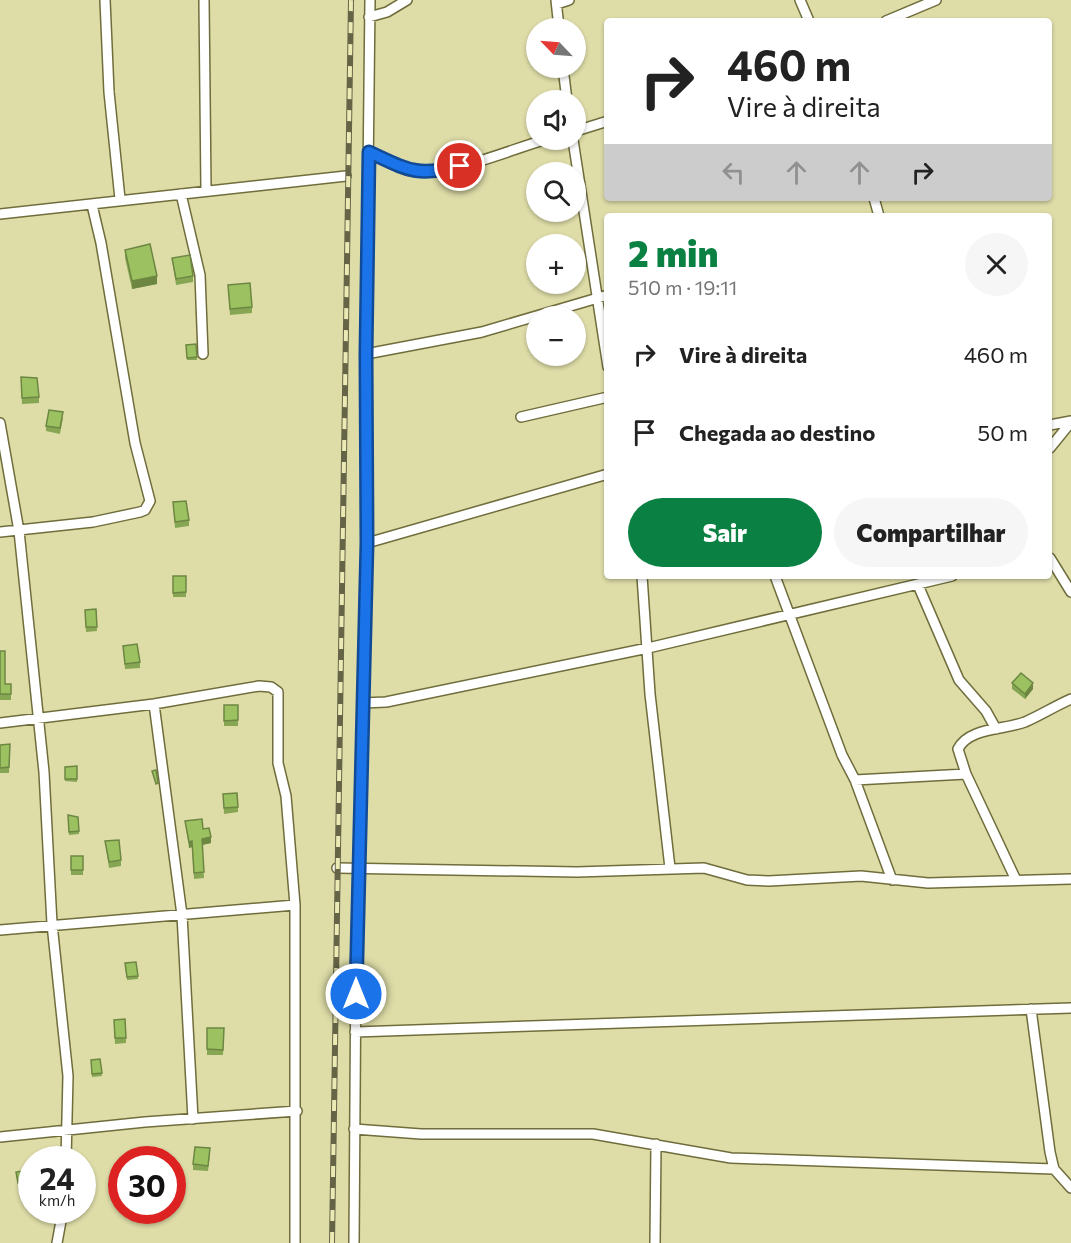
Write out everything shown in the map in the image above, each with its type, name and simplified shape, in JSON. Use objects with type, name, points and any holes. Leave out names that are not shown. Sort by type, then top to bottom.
[{"type":"street","points":[[105,0],[108,82],[120,200]]},
{"type":"street","points":[[204,0],[206,190]]},
{"type":"street","points":[[354,1243],[358,868],[367,543],[366,354],[370,0]]},
{"type":"street","points":[[369,17],[387,12],[407,0]]},
{"type":"street","points":[[558,18],[557,2],[569,0]]},
{"type":"street","points":[[801,0],[808,18]]},
{"type":"street","points":[[893,18],[936,0]]},
{"type":"street","points":[[586,128],[604,122]]},
{"type":"street","points":[[369,152],[409,171],[425,173],[460,166],[526,146]]},
{"type":"street","points":[[575,150],[604,342]]},
{"type":"street","points":[[0,214],[346,176]]},
{"type":"street","points":[[181,194],[200,275],[203,354]]},
{"type":"street","points":[[0,532],[93,522],[140,512],[145,510],[150,501],[135,443],[101,243],[92,205]]},
{"type":"street","points":[[366,354],[482,332],[604,296]]},
{"type":"street","points":[[522,417],[604,398]]},
{"type":"street","points":[[1052,425],[1071,422]]},
{"type":"street","points":[[1052,446],[1071,422]]},
{"type":"street","points":[[0,423],[19,531],[39,718],[52,924],[68,1076],[67,1146]]},
{"type":"street","points":[[367,543],[604,475]]},
{"type":"street","points":[[1052,561],[1071,592]]},
{"type":"street","points":[[642,579],[650,694],[670,868]]},
{"type":"street","points":[[776,579],[791,615],[799,645],[842,755],[855,780],[892,880]]},
{"type":"street","points":[[363,703],[386,702],[648,648],[941,579]]},
{"type":"street","points":[[918,585],[959,680],[986,711],[996,729]]},
{"type":"street","points":[[0,723],[154,704],[259,686],[271,687],[278,692],[278,762],[285,796],[296,904],[295,1243]]},
{"type":"street","points":[[1016,880],[966,774],[958,749],[961,743],[996,729],[1010,728],[1028,721],[1071,699]]},
{"type":"street","points":[[154,704],[182,915],[193,1119]]},
{"type":"street","points":[[855,780],[928,778],[966,774]]},
{"type":"street","points":[[337,868],[577,872],[704,867],[758,881],[861,876],[928,883],[1071,879]]},
{"type":"street","points":[[0,930],[296,904]]},
{"type":"street","points":[[355,1032],[1071,1008]]},
{"type":"street","points":[[1031,1009],[1050,1152],[1054,1169],[1071,1188]]},
{"type":"street","points":[[0,1137],[297,1111]]},
{"type":"street","points":[[354,1129],[421,1134],[593,1134],[731,1158],[1054,1169]]},
{"type":"street","points":[[655,1243],[656,1144]]},
{"type":"street","points":[[57,1243],[60,1224]]},
{"type":"building","points":[[150,244],[157,276],[132,281],[125,250]]},
{"type":"building","points":[[190,255],[193,276],[176,279],[172,258]]},
{"type":"building","points":[[250,283],[252,307],[230,309],[228,285]]},
{"type":"building","points":[[196,344],[197,357],[187,358],[186,345]]},
{"type":"building","points":[[21,377],[37,378],[39,397],[22,398]]},
{"type":"building","points":[[49,410],[63,412],[60,428],[46,426]]},
{"type":"building","points":[[186,501],[189,520],[175,522],[173,502]]},
{"type":"building","points":[[173,576],[186,576],[186,592],[173,593]]},
{"type":"building","points":[[96,609],[97,627],[86,627],[85,610]]},
{"type":"building","points":[[137,644],[140,662],[125,664],[123,646]]},
{"type":"building","points":[[0,651],[5,651],[5,684],[11,684],[11,694],[0,694]]},
{"type":"building","points":[[1021,673],[1033,683],[1025,694],[1012,683]]},
{"type":"building","points":[[224,705],[238,705],[238,720],[224,721]]},
{"type":"building","points":[[10,744],[9,767],[0,768],[0,745]]},
{"type":"building","points":[[77,766],[77,779],[65,779],[65,767]]},
{"type":"building","points":[[156,770],[158,783],[156,784],[152,771]]},
{"type":"building","points":[[237,793],[238,807],[224,808],[223,794]]},
{"type":"building","points":[[68,815],[78,817],[79,831],[69,832]]},
{"type":"building","points":[[202,819],[203,829],[209,828],[211,837],[202,839],[204,872],[194,873],[192,841],[189,842],[185,821]]},
{"type":"building","points":[[119,840],[121,860],[109,862],[105,841]]},
{"type":"building","points":[[71,856],[83,856],[83,870],[71,870]]},
{"type":"building","points":[[136,962],[138,976],[127,977],[125,963]]},
{"type":"building","points":[[125,1019],[126,1038],[115,1038],[114,1020]]},
{"type":"building","points":[[207,1028],[224,1028],[223,1050],[207,1049]]},
{"type":"building","points":[[100,1059],[102,1073],[92,1074],[91,1060]]},
{"type":"building","points":[[195,1147],[210,1148],[208,1166],[193,1164]]},
{"type":"railway","points":[[332,1243],[351,0]]},
{"type":"route","points":[[356,994],[367,543],[366,354],[369,152],[409,171],[425,173],[460,166]]}]
